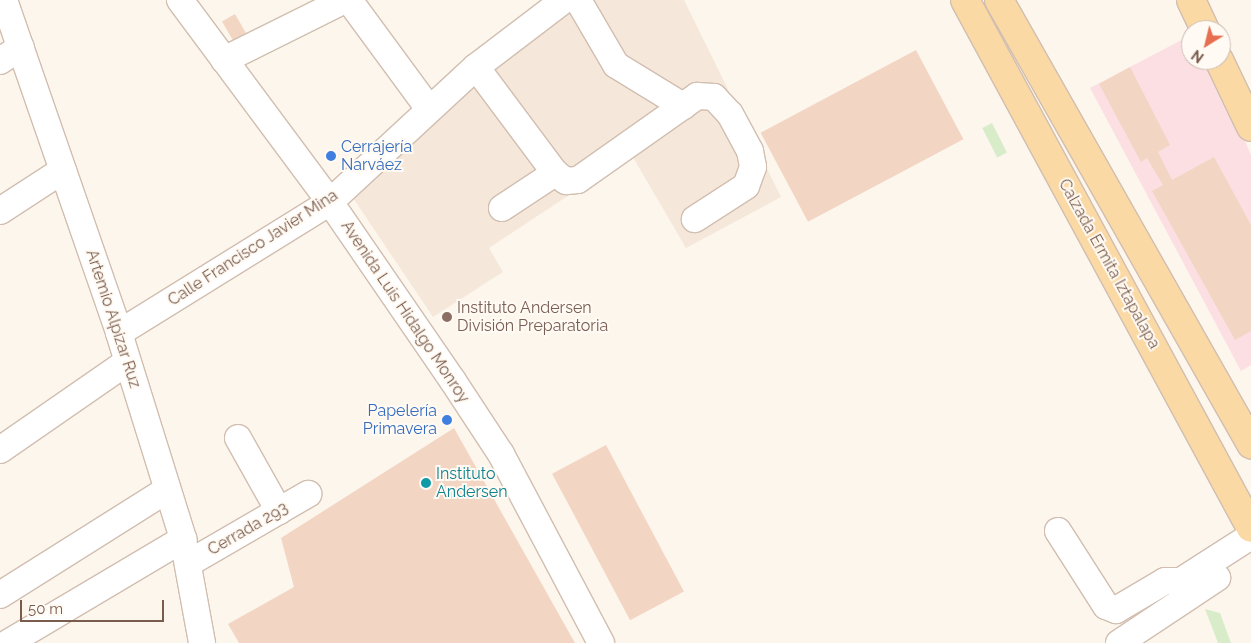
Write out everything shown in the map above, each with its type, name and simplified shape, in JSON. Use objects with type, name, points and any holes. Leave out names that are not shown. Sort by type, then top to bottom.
[{"type":"main road","name":"Calzada Ermita Iztapalapa","points":[[965,0],[1251,528]]},
{"type":"main road","name":"Calzada Ermita Iztapalapa","points":[[999,0],[1251,444]]},
{"type":"main road","points":[[1191,0],[1200,20]]},
{"type":"main road","points":[[1224,70],[1251,127]]},
{"type":"street","name":"Artemio Alpizar Ruz","points":[[4,0],[119,333],[186,551],[202,643]]},
{"type":"street","name":"Avenida Luis Hidalgo Monroy","points":[[180,0],[330,202],[501,454],[601,643]]},
{"type":"street","points":[[224,60],[345,0]]},
{"type":"street","points":[[349,0],[429,109]]},
{"type":"street","points":[[578,0],[616,65],[683,106]]},
{"type":"street","name":"Calle Francisco Javier Mina","points":[[119,333],[330,202],[429,109],[547,4]]},
{"type":"street","points":[[0,62],[21,47]]},
{"type":"street","points":[[476,67],[555,173],[566,181],[578,180],[697,96],[714,97],[730,114],[750,151],[753,168],[746,186],[695,219]]},
{"type":"street","points":[[0,211],[63,170]]},
{"type":"street","points":[[502,208],[555,173]]},
{"type":"street","points":[[0,450],[127,362]]},
{"type":"street","points":[[238,438],[279,511]]},
{"type":"street","points":[[0,595],[167,490]]},
{"type":"street","name":"Cerrada 293","points":[[8,643],[186,551],[279,511],[308,494]]},
{"type":"street","points":[[1058,531],[1106,606],[1116,610],[1164,581],[1181,581],[1251,536]]},
{"type":"street","points":[[1119,643],[1251,555]]},
{"type":"shaded area","points":[[586,0],[684,0],[781,197],[686,248],[631,154],[489,248],[503,272],[433,317],[351,195],[512,47]]},
{"type":"shaded area","points":[[1181,40],[1181,70],[1214,70],[1251,155],[1251,365],[1241,371],[1090,88]]},
{"type":"green space","points":[[992,123],[1007,152],[997,157],[982,128]]},
{"type":"green space","points":[[1205,609],[1220,613],[1231,643],[1218,643]]},
{"type":"building","points":[[235,14],[250,40],[237,47],[222,22]]},
{"type":"building","points":[[916,50],[963,139],[808,222],[761,133]]},
{"type":"building","points":[[1130,67],[1170,145],[1158,152],[1172,180],[1214,157],[1251,225],[1251,331],[1235,340],[1152,191],[1163,185],[1147,158],[1141,162],[1099,84]]},
{"type":"building","name":"Instituto Andersen","points":[[454,428],[575,643],[239,643],[228,624],[294,587],[281,538]]},
{"type":"building","points":[[606,445],[684,592],[630,620],[552,474]]},
{"type":"place","name":"Cerrajería Narváez","points":[[331,156]]},
{"type":"place","name":"Instituto Andersen División Preparatoria","points":[[447,317]]},
{"type":"place","name":"Papelería Primavera","points":[[447,420]]},
{"type":"place","name":"Instituto Andersen","points":[[426,483]]}]
